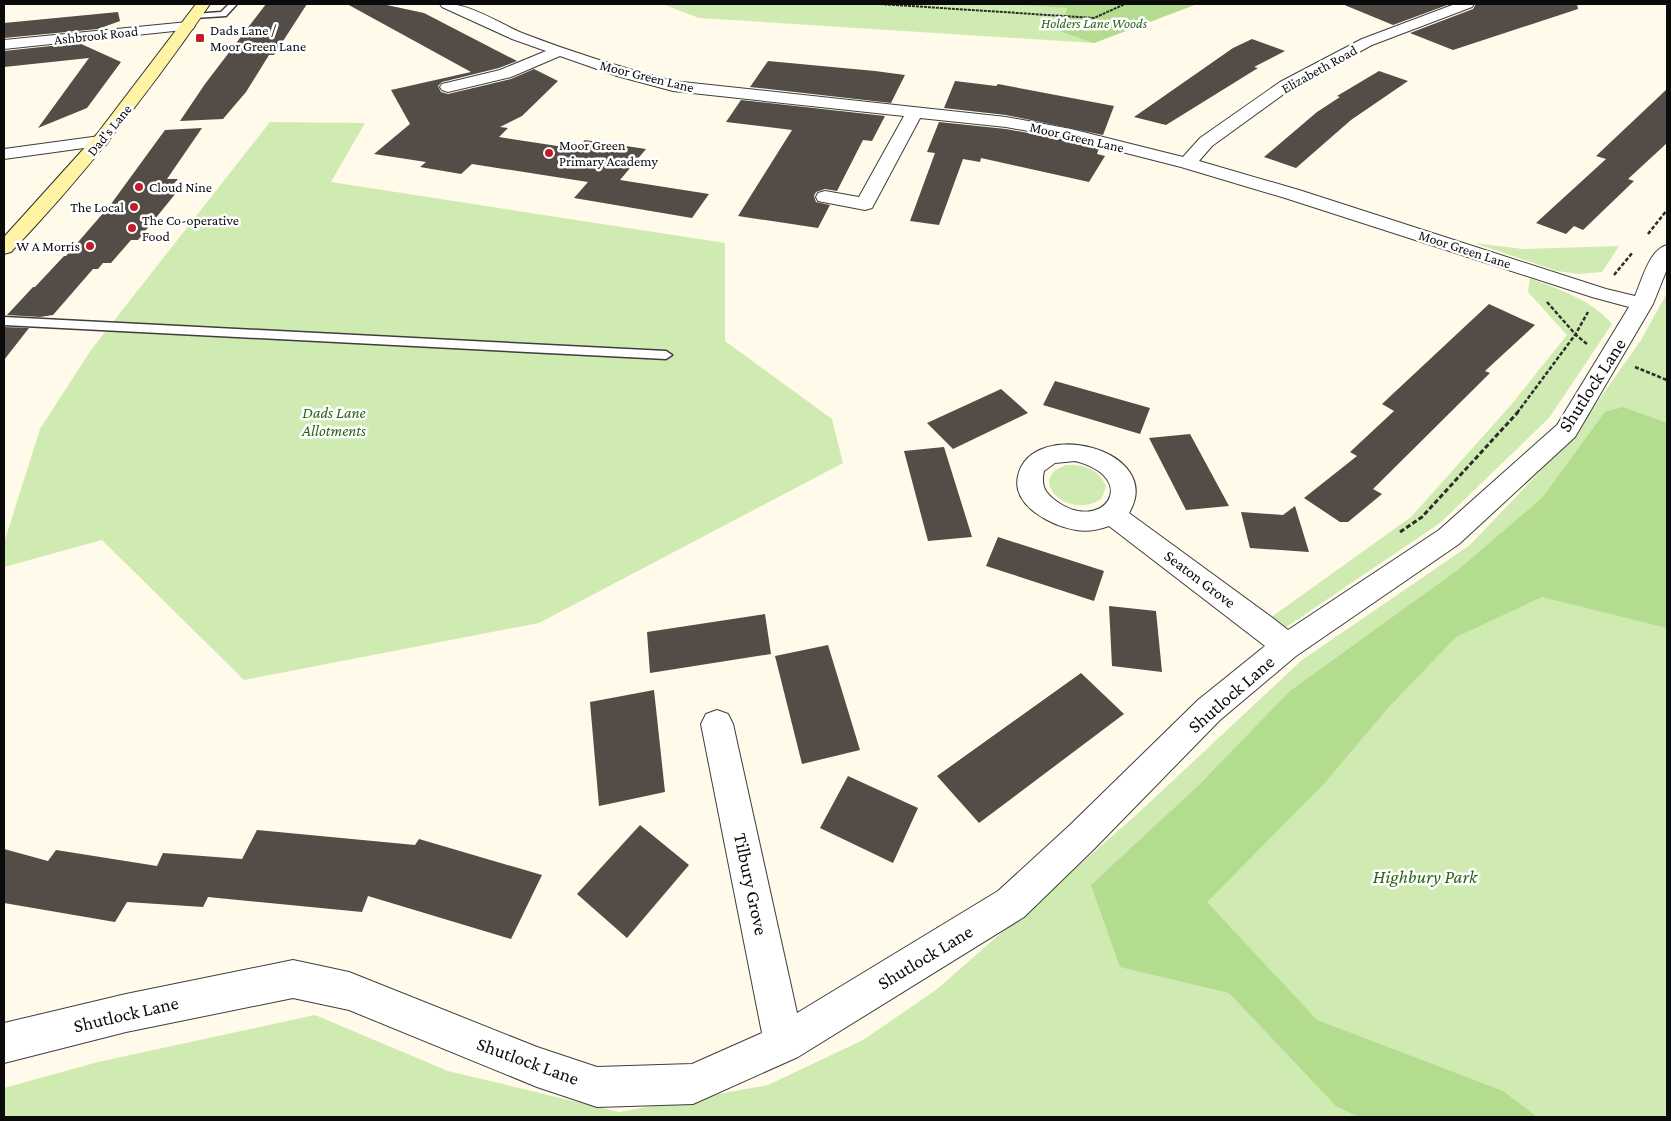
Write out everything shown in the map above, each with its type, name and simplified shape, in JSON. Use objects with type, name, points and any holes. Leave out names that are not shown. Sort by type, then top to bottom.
[{"type":"street","name":"Moor Green Lane","points":[[446,4],[517,36],[622,73],[673,86],[1015,123],[1071,134],[1187,163],[1292,194],[1599,293],[1642,304]]},
{"type":"street","name":"Elizabeth Road","points":[[1187,163],[1206,142],[1286,84],[1367,42],[1468,4]]},
{"type":"street","name":"Ashbrook Road","points":[[4,45],[195,15]]},
{"type":"street","name":"Dad's Lane","points":[[4,248],[52,199],[100,141],[195,15]]},
{"type":"street","points":[[448,87],[505,74],[559,51]]},
{"type":"street","points":[[825,197],[865,204],[915,111]]},
{"type":"street","points":[[4,154],[100,141]]},
{"type":"street","points":[[1642,304],[1663,255],[1667,251]]},
{"type":"street","name":"Shutlock Lane","points":[[4,1043],[126,1012],[294,979],[349,990],[537,1067],[597,1086],[693,1084],[784,1043],[1011,904],[1082,838],[1209,710],[1286,647],[1450,537],[1566,431],[1642,304]]},
{"type":"street","name":"Seaton Grove","points":[[1112,514],[1264,627],[1286,647]]},
{"type":"street","name":"Tilbury Grove","points":[[718,724],[784,1043]]},
{"type":"lane","points":[[195,15],[223,14],[233,4]]},
{"type":"lane","points":[[4,321],[666,355]]},
{"type":"path","points":[[880,4],[1094,18],[1125,4]]},
{"type":"path","points":[[920,6],[928,4]]},
{"type":"path","points":[[1647,235],[1667,210]]},
{"type":"path","points":[[1398,534],[1422,517],[1521,409],[1575,335],[1599,293],[1635,250]]},
{"type":"path","points":[[1547,276],[1543,298],[1559,313],[1575,335],[1611,357],[1667,380]]},
{"type":"green space","points":[[662,4],[1197,4],[1094,43],[699,18]]},
{"type":"green space","name":"Holders Lane Woods","points":[[1009,4],[1197,4],[1094,43],[1062,32],[1067,8]]},
{"type":"green space","name":"Dads Lane Allotments","points":[[270,122],[365,123],[331,182],[725,243],[725,341],[832,419],[843,463],[539,623],[244,680],[102,540],[4,567],[4,543],[40,429],[91,350]]},
{"type":"green space","points":[[1474,243],[1523,249],[1619,246],[1602,272],[1579,274],[1557,271]]},
{"type":"green space","points":[[1530,278],[1563,291],[1584,302],[1604,315],[1612,324],[1549,418],[1440,523],[1282,630],[1270,618],[1411,517],[1511,405],[1567,335],[1528,292]]},
{"type":"green space","name":"Highbury Park","points":[[1667,293],[1667,1117],[4,1117],[4,1088],[98,1062],[315,1015],[448,1071],[619,1112],[768,1085],[863,1040],[936,990],[1134,817],[1302,660],[1470,545],[1572,438],[1641,340]]},
{"type":"green space","points":[[1623,407],[1667,423],[1667,628],[1542,597],[1456,637],[1387,709],[1323,785],[1207,902],[1317,1020],[1503,1091],[1537,1117],[1359,1117],[1336,1106],[1229,993],[1120,967],[1091,885],[1199,785],[1290,691],[1459,569],[1542,498],[1605,412]]},
{"type":"green space","points":[[1066,465],[1078,465],[1090,469],[1099,475],[1106,486],[1102,498],[1090,504],[1078,505],[1066,502],[1057,496],[1051,488],[1049,480],[1054,472]]},
{"type":"building","points":[[266,4],[307,4],[274,55],[269,55],[246,92],[223,119],[180,121],[205,84]]},
{"type":"building","points":[[347,4],[382,4],[424,13],[517,61],[499,68],[442,82],[438,86],[441,92],[448,94],[511,79],[534,69],[558,81],[522,116],[500,127],[508,128],[499,137],[577,149],[585,140],[646,149],[620,180],[709,194],[692,218],[574,198],[588,182],[472,164],[461,174],[420,167],[426,162],[374,154],[410,124],[391,90],[471,72]]},
{"type":"building","points":[[1342,4],[1450,4],[1393,25]]},
{"type":"building","points":[[1476,4],[1577,4],[1578,9],[1453,50],[1410,33],[1473,9]]},
{"type":"building","points":[[118,12],[120,21],[98,29],[4,38],[4,23]]},
{"type":"building","points":[[1252,39],[1285,51],[1254,67],[1258,68],[1166,125],[1134,117],[1233,48]]},
{"type":"building","points":[[79,43],[121,62],[87,108],[38,128],[89,58],[4,67],[4,51]]},
{"type":"building","points":[[768,61],[905,75],[891,103],[750,87]]},
{"type":"building","points":[[1379,71],[1408,81],[1351,120],[1296,168],[1264,157],[1317,112],[1340,97],[1337,96]]},
{"type":"building","points":[[955,81],[996,86],[998,84],[1114,106],[1103,135],[1006,115],[944,108]]},
{"type":"building","points":[[1667,89],[1667,143],[1628,179],[1634,181],[1583,230],[1574,226],[1566,234],[1536,223],[1606,159],[1596,156]]},
{"type":"building","points":[[741,100],[885,116],[872,141],[863,140],[837,191],[825,189],[816,192],[814,196],[816,202],[830,205],[818,228],[738,216],[792,130],[726,122]]},
{"type":"building","points":[[939,122],[1006,129],[1071,141],[1099,148],[1097,154],[1105,156],[1089,182],[981,158],[980,162],[963,159],[939,225],[910,221],[935,153],[927,152]]},
{"type":"building","points":[[202,128],[167,179],[178,179],[170,188],[180,188],[138,240],[131,240],[111,263],[103,263],[98,269],[93,269],[53,315],[40,317],[7,315],[66,256],[111,204],[165,130]]},
{"type":"building","points":[[1489,304],[1535,325],[1485,371],[1490,373],[1373,489],[1382,494],[1348,522],[1340,522],[1304,498],[1357,456],[1350,452],[1394,411],[1382,404]]},
{"type":"building","points":[[4,327],[29,328],[4,360]]},
{"type":"building","points":[[1055,381],[1150,408],[1140,434],[1043,405]]},
{"type":"building","points":[[1001,389],[1028,413],[953,449],[927,423]]},
{"type":"building","points":[[1190,434],[1229,506],[1186,510],[1149,438]]},
{"type":"building","points":[[944,447],[972,537],[928,541],[904,451]]},
{"type":"building","points":[[1295,506],[1309,552],[1250,548],[1241,512],[1283,515]]},
{"type":"building","points":[[998,537],[1104,571],[1094,601],[986,566]]},
{"type":"building","points":[[1109,606],[1156,611],[1162,672],[1112,666]]},
{"type":"building","points":[[765,614],[771,654],[650,673],[647,632]]},
{"type":"building","points":[[828,645],[860,750],[802,764],[775,656]]},
{"type":"building","points":[[1081,673],[1124,714],[979,823],[937,776]]},
{"type":"building","points":[[654,690],[665,792],[599,806],[590,702]]},
{"type":"building","points":[[848,776],[918,808],[893,863],[820,828]]},
{"type":"building","points":[[640,825],[689,865],[627,938],[577,894]]},
{"type":"building","points":[[257,830],[415,845],[419,839],[542,875],[511,939],[368,896],[362,912],[208,897],[203,907],[127,902],[115,922],[4,903],[4,849],[48,861],[56,850],[157,866],[163,853],[242,859]]},
{"type":"place","name":"Dads Lane / Moor Green Lane","points":[[200,38]]},
{"type":"place","name":"Moor Green Primary Academy","points":[[549,153]]},
{"type":"place","name":"Cloud Nine","points":[[139,187]]},
{"type":"place","name":"The Local","points":[[134,207]]},
{"type":"place","name":"The Co-operative Food","points":[[132,228]]},
{"type":"place","name":"W A Morris","points":[[90,246]]}]
